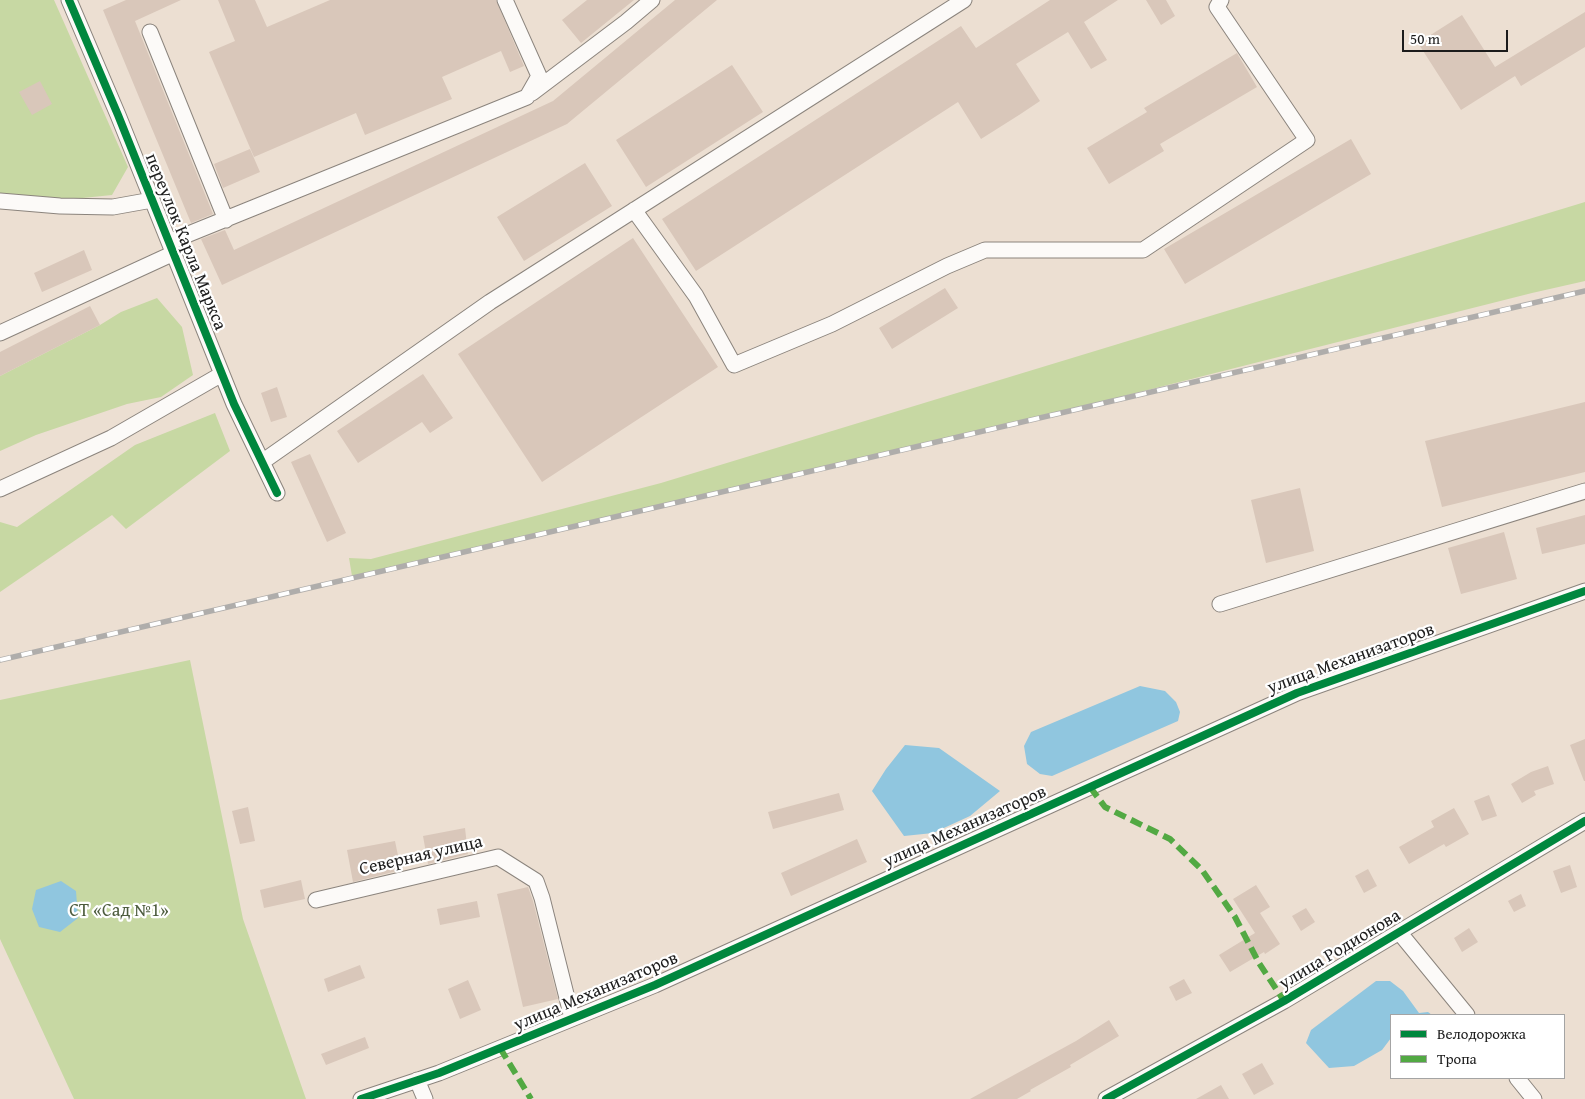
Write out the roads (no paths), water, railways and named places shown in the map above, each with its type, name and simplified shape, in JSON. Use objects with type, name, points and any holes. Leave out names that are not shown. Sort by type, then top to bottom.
[{"type":"street","name":"переулок Карла Маркса","points":[[69,0],[118,115],[234,404],[277,493]]},
{"type":"street","points":[[505,0],[539,76],[527,97]]},
{"type":"street","points":[[0,333],[226,220],[527,97],[652,0]]},
{"type":"street","points":[[262,462],[490,302],[964,0]]},
{"type":"street","points":[[634,210],[696,296],[734,365],[832,324],[947,266],[985,250],[1143,250],[1306,140],[1217,7],[1221,0]]},
{"type":"street","points":[[150,32],[226,220]]},
{"type":"street","points":[[0,201],[60,206],[113,207],[152,200]]},
{"type":"street","points":[[0,489],[111,438],[222,374]]},
{"type":"street","points":[[1220,604],[1585,491]]},
{"type":"street","name":"улица Механизаторов","points":[[361,1099],[439,1073],[655,985],[1297,693],[1585,591]]},
{"type":"street","name":"улица Родионова","points":[[1106,1099],[1273,1007],[1585,821]]},
{"type":"street","name":"Северная улица","points":[[316,900],[498,857],[536,881],[572,1018]]},
{"type":"street","points":[[1399,932],[1465,1014]]},
{"type":"street","points":[[1518,1079],[1534,1099]]},
{"type":"street","points":[[417,1080],[425,1099]]},
{"type":"water","points":[[1140,686],[1165,691],[1176,702],[1180,712],[1178,721],[1052,776],[1040,774],[1027,764],[1024,746],[1031,732]]},
{"type":"water","points":[[905,745],[939,748],[1000,791],[970,816],[933,833],[904,836],[872,791]]},
{"type":"water","points":[[61,881],[76,891],[78,918],[60,932],[39,927],[32,909],[36,890]]},
{"type":"water","points":[[1376,981],[1390,981],[1403,991],[1419,1013],[1428,1012],[1431,1014],[1390,1014],[1390,1039],[1382,1050],[1354,1066],[1329,1068],[1306,1043],[1311,1030]]},
{"type":"railway","points":[[0,660],[1585,291]]},
{"type":"park label","name":"СТ «Сад №1»","points":[[119,911]]}]
